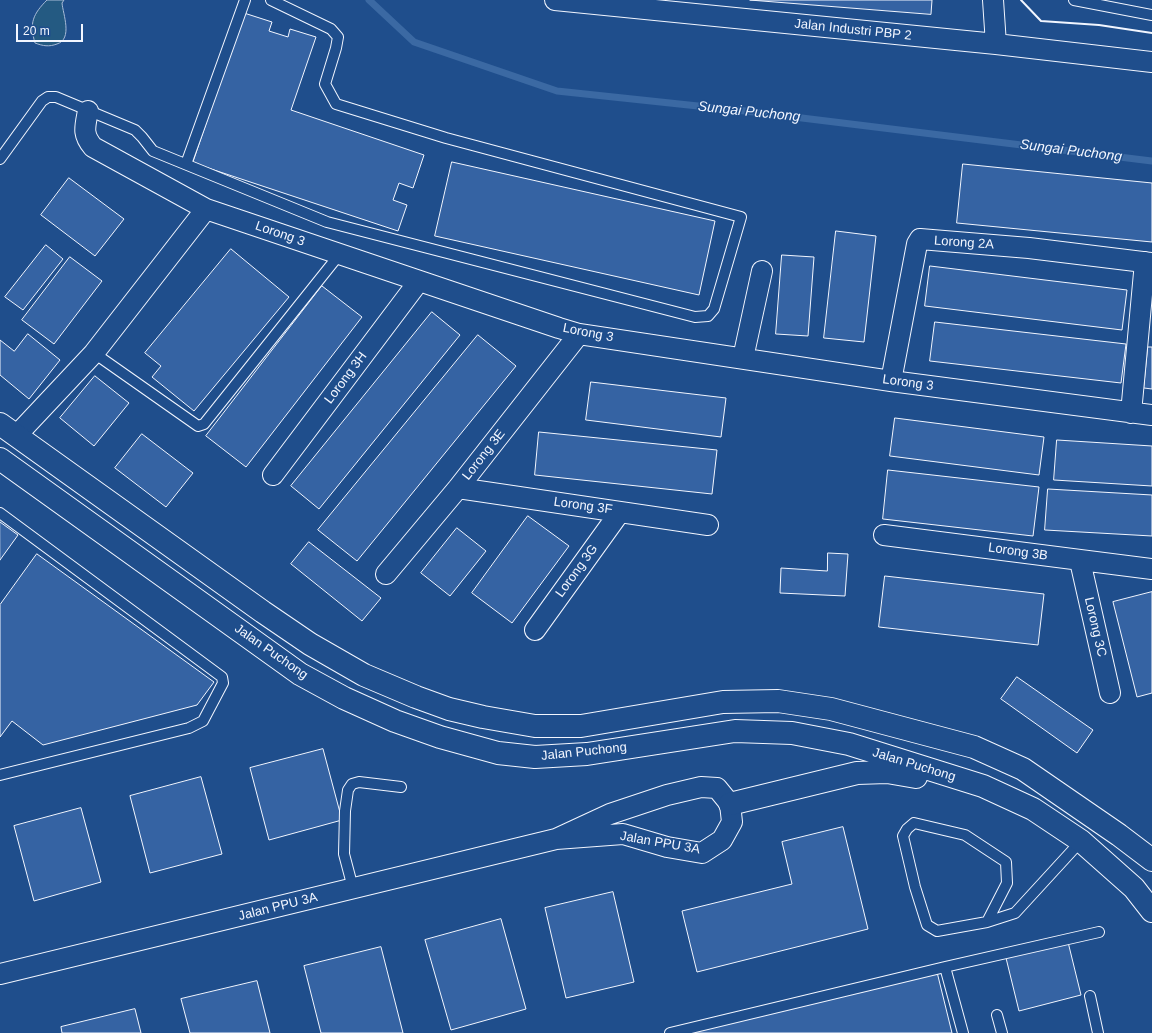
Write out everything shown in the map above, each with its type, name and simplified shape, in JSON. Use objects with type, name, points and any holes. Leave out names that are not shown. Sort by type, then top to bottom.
[{"type":"main road","name":"Jalan Puchong","points":[[8,430],[256,608],[310,644],[364,675],[416,697],[449,709],[483,718],[535,726],[581,726],[723,702],[778,701],[831,709],[974,747],[1023,770],[1119,835],[1152,860]]},
{"type":"main road","name":"Jalan Puchong","points":[[0,459],[300,674],[344,698],[395,722],[440,737],[498,753],[535,757],[587,754],[735,731],[792,733],[849,744],[983,786],[1032,809],[1081,841],[1134,888],[1152,911]]},
{"type":"main road","points":[[730,804],[857,773],[886,772],[983,786]]},
{"type":"street","name":"Jalan Industri PBP 2","points":[[555,0],[683,6],[1152,62]]},
{"type":"street","points":[[993,0],[996,44]]},
{"type":"street","name":"Lorong 3","points":[[88,111],[84,132],[92,148],[206,209],[339,255],[579,334],[891,381],[1152,416]]},
{"type":"street","points":[[8,430],[94,353],[206,209]]},
{"type":"street","name":"Lorong 2A","points":[[891,381],[917,244],[920,239],[1029,248],[1149,262]]},
{"type":"street","points":[[1131,413],[1149,262]]},
{"type":"street","points":[[742,358],[762,272]]},
{"type":"street","name":"Lorong 3H","points":[[273,475],[419,281]]},
{"type":"street","name":"Lorong 3E","points":[[386,574],[458,488],[579,334]]},
{"type":"street","name":"Lorong 3F","points":[[458,488],[708,525]]},
{"type":"street","name":"Lorong 3G","points":[[535,630],[620,512]]},
{"type":"street","name":"Lorong 3B","points":[[884,535],[1152,569]]},
{"type":"street","name":"Lorong 3C","points":[[1080,560],[1110,693]]},
{"type":"street","name":"Jalan PPU 3A","points":[[0,974],[556,839],[623,834],[667,847],[702,853],[722,840],[732,822],[730,804],[718,788],[700,787],[667,795],[610,814],[556,839]]},
{"type":"lane","points":[[186,164],[245,0]]},
{"type":"lane","points":[[0,159],[42,101],[48,97],[56,97],[135,130],[153,151],[327,222],[695,317],[708,316],[714,309],[741,216],[446,138],[336,104],[324,84],[336,48],[338,37],[331,29],[271,0]]},
{"type":"lane","points":[[1074,0],[1152,15]]},
{"type":"lane","points":[[94,353],[198,426],[204,424],[339,255]]},
{"type":"lane","points":[[0,513],[222,677],[223,683],[203,721],[189,728],[0,775]]},
{"type":"lane","points":[[353,888],[344,854],[345,811],[348,790],[352,784],[359,782],[401,787]]},
{"type":"lane","points":[[987,922],[1007,883],[1006,862],[966,835],[914,823],[907,829],[903,836],[915,887],[927,925],[936,931],[987,922],[1015,913],[1081,841]]},
{"type":"lane","points":[[670,1033],[945,967],[1099,932]]},
{"type":"lane","points":[[945,967],[963,1033]]},
{"type":"lane","points":[[1090,996],[1098,1033]]},
{"type":"lane","points":[[997,1015],[1002,1033]]},
{"type":"shaded area","points":[[47,0],[64,0],[62,3],[66,26],[65,37],[62,41],[49,46],[35,43],[32,30],[35,14]]},
{"type":"building","points":[[750,0],[932,0],[931,14]]},
{"type":"building","points":[[244,13],[272,22],[269,31],[288,37],[290,29],[316,37],[291,110],[424,155],[413,188],[399,183],[393,200],[407,205],[398,231],[193,163]]},
{"type":"building","points":[[452,162],[715,221],[699,295],[435,236]]},
{"type":"building","points":[[963,164],[1152,183],[1152,242],[957,223]]},
{"type":"building","points":[[69,178],[124,219],[95,256],[41,215]]},
{"type":"building","points":[[836,231],[876,236],[864,342],[824,338]]},
{"type":"building","points":[[46,245],[63,259],[23,310],[5,297]]},
{"type":"building","points":[[231,249],[289,297],[194,411],[152,377],[161,366],[145,353]]},
{"type":"building","points":[[782,255],[814,257],[808,336],[776,334]]},
{"type":"building","points":[[70,257],[102,281],[54,344],[22,320]]},
{"type":"building","points":[[930,266],[1127,290],[1122,330],[925,306]]},
{"type":"building","points":[[322,286],[362,317],[246,467],[206,436]]},
{"type":"building","points":[[432,312],[460,335],[319,509],[291,486]]},
{"type":"building","points":[[935,322],[1126,344],[1121,383],[930,361]]},
{"type":"building","points":[[28,334],[60,360],[29,399],[0,375],[0,340],[14,351]]},
{"type":"building","points":[[478,335],[516,366],[357,561],[318,530]]},
{"type":"building","points":[[1148,347],[1152,347],[1152,389],[1144,388]]},
{"type":"building","points":[[95,376],[129,403],[94,446],[60,418]]},
{"type":"building","points":[[591,382],[726,398],[721,437],[586,420]]},
{"type":"building","points":[[895,418],[1044,437],[1039,475],[890,456]]},
{"type":"building","points":[[539,432],[717,450],[712,494],[535,475]]},
{"type":"building","points":[[142,434],[193,473],[166,507],[115,468]]},
{"type":"building","points":[[1057,440],[1152,446],[1152,486],[1054,480]]},
{"type":"building","points":[[888,470],[1039,487],[1033,536],[883,519]]},
{"type":"building","points":[[1048,489],[1152,495],[1152,536],[1045,530]]},
{"type":"building","points":[[528,516],[569,546],[512,623],[472,593]]},
{"type":"building","points":[[0,522],[18,535],[0,560]]},
{"type":"building","points":[[457,528],[486,551],[450,596],[421,573]]},
{"type":"building","points":[[309,542],[381,598],[362,621],[291,564]]},
{"type":"building","points":[[828,553],[848,554],[845,596],[780,593],[781,568],[827,571]]},
{"type":"building","points":[[37,554],[214,682],[197,705],[43,745],[12,721],[0,737],[0,605]]},
{"type":"building","points":[[885,576],[1044,594],[1038,645],[879,627]]},
{"type":"building","points":[[1152,592],[1152,693],[1137,697],[1113,602]]},
{"type":"building","points":[[1017,677],[1093,730],[1077,753],[1001,699]]},
{"type":"building","points":[[323,749],[342,820],[269,840],[250,768]]},
{"type":"building","points":[[201,777],[222,854],[150,873],[130,796]]},
{"type":"building","points":[[81,808],[101,882],[34,901],[14,826]]},
{"type":"building","points":[[843,827],[868,929],[697,972],[682,911],[792,884],[782,842]]},
{"type":"building","points":[[613,892],[634,982],[566,998],[545,908]]},
{"type":"building","points":[[501,919],[526,1009],[451,1030],[425,940]]},
{"type":"building","points":[[1068,942],[1081,995],[1019,1011],[1006,958]]},
{"type":"building","points":[[381,947],[403,1033],[321,1033],[304,966]]},
{"type":"building","points":[[937,972],[952,1033],[689,1033]]},
{"type":"building","points":[[257,981],[270,1033],[190,1033],[181,999]]},
{"type":"building","points":[[135,1009],[141,1033],[62,1033],[61,1027]]},
{"type":"waterway","name":"Sungai Puchong","points":[[369,0],[414,42],[557,91],[745,111],[1152,161]]},
{"type":"wall","points":[[1021,0],[1041,21],[1099,25],[1152,33]]}]
